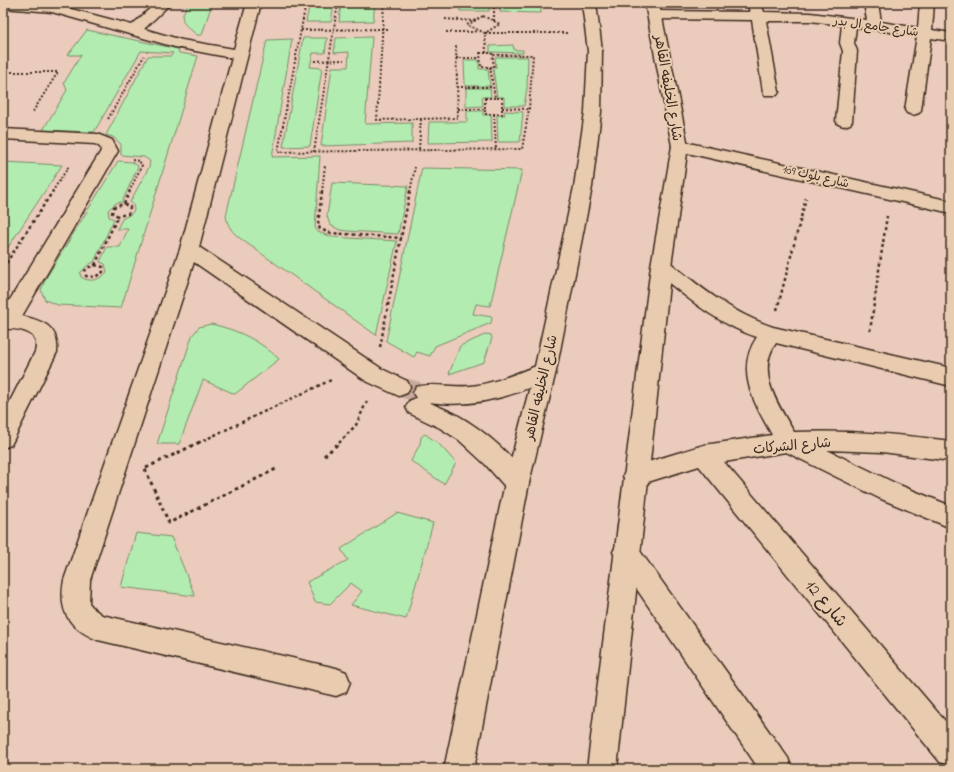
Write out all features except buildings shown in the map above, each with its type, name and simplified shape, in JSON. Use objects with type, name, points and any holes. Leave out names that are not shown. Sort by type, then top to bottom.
[{"type":"street","points":[[135,30],[164,3]]},
{"type":"street","points":[[254,3],[189,249],[111,484],[77,580],[74,595],[76,610],[85,621],[98,627],[336,682]]},
{"type":"street","name":"شارع الخليفه القاهر","points":[[459,769],[517,483],[545,371],[583,188],[593,112],[595,51],[589,3]]},
{"type":"street","points":[[806,3],[810,17]]},
{"type":"street","points":[[871,3],[875,25]]},
{"type":"street","points":[[913,110],[925,33],[927,3]]},
{"type":"street","points":[[3,4],[66,11],[180,44],[241,55]]},
{"type":"street","name":"شارع الخليفه القاهر","points":[[602,769],[626,552],[661,266],[680,146],[654,9]]},
{"type":"street","name":"شارع جامع ال بدر","points":[[654,9],[756,9],[951,37]]},
{"type":"street","points":[[756,9],[771,92]]},
{"type":"street","points":[[844,121],[850,54],[847,40],[850,22]]},
{"type":"street","points":[[5,321],[12,315],[107,158],[110,150],[109,145],[97,139],[11,135]]},
{"type":"street","name":"شارع بلوك 109","points":[[680,146],[951,207]]},
{"type":"street","points":[[189,249],[397,391]]},
{"type":"street","points":[[661,266],[708,304],[748,326],[771,334],[951,377]]},
{"type":"street","points":[[3,438],[48,346],[47,339],[39,329],[5,321]]},
{"type":"street","points":[[771,334],[762,347],[757,363],[758,381],[763,399],[788,442],[888,490],[951,517]]},
{"type":"street","points":[[517,483],[485,448],[420,400],[496,391],[513,386],[545,371]]},
{"type":"street","points":[[448,421],[457,396]]},
{"type":"street","name":"شارع الشركات","points":[[635,476],[704,455],[788,442],[834,440],[882,442],[951,451]]},
{"type":"street","name":"شارع 12","points":[[704,455],[951,751]]},
{"type":"street","points":[[626,552],[778,769]]},
{"type":"path","points":[[306,3],[278,152],[419,149],[522,149],[529,109],[532,54],[492,55],[492,53],[480,53],[481,67],[494,67],[492,55]]},
{"type":"path","points":[[314,152],[338,3]]},
{"type":"path","points":[[384,3],[377,120],[458,118],[456,46]]},
{"type":"path","points":[[454,3],[454,10]]},
{"type":"path","points":[[494,3],[494,22]]},
{"type":"path","points":[[485,33],[500,24],[482,16],[467,25],[485,33],[541,32]]},
{"type":"path","points":[[446,19],[470,19],[475,21]]},
{"type":"path","points":[[300,30],[387,29]]},
{"type":"path","points":[[446,32],[474,32],[478,30]]},
{"type":"path","points":[[485,33],[486,53]]},
{"type":"path","points":[[97,139],[146,53]]},
{"type":"path","points":[[456,58],[480,58]]},
{"type":"path","points":[[315,61],[344,60]]},
{"type":"path","points":[[490,67],[495,98]]},
{"type":"path","points":[[3,72],[58,72],[11,135]]},
{"type":"path","points":[[458,88],[493,87]]},
{"type":"path","points":[[484,98],[502,98],[502,108],[502,114],[485,114],[484,98]]},
{"type":"path","points":[[502,108],[529,109]]},
{"type":"path","points":[[458,109],[485,109]]},
{"type":"path","points":[[494,114],[496,149]]},
{"type":"path","points":[[419,149],[421,119]]},
{"type":"path","points":[[107,158],[136,160],[141,162],[141,167],[124,204]]},
{"type":"path","points":[[3,268],[72,161]]},
{"type":"path","points":[[325,164],[318,224],[320,229],[330,233],[402,238]]},
{"type":"path","points":[[324,456],[348,436],[363,413],[367,370],[402,238],[415,167]]},
{"type":"path","points":[[771,334],[812,175]]},
{"type":"path","points":[[866,356],[891,193]]},
{"type":"path","points":[[124,204],[130,207],[128,214],[118,216],[112,213],[114,207],[124,204]]},
{"type":"path","points":[[96,265],[103,267],[103,272],[95,277],[86,276],[85,271],[87,268],[96,265],[118,216]]},
{"type":"path","points":[[111,484],[367,370]]},
{"type":"path","points":[[145,468],[169,523],[276,469]]},
{"type":"green space","points":[[189,3],[212,3],[202,35],[197,35],[183,21],[183,14]]},
{"type":"green space","points":[[310,3],[334,3],[331,22],[306,22]]},
{"type":"green space","points":[[341,3],[375,3],[373,21],[339,22]]},
{"type":"green space","points":[[460,3],[489,3],[489,11],[460,11]]},
{"type":"green space","points":[[500,3],[541,3],[541,13],[500,12]]},
{"type":"green space","points":[[87,30],[178,49],[179,53],[198,56],[121,308],[58,305],[45,300],[41,290],[46,278],[118,161],[132,162],[138,166],[137,169],[122,202],[116,203],[108,210],[109,217],[114,219],[94,262],[88,265],[80,273],[81,277],[84,279],[95,280],[107,272],[105,264],[100,262],[107,247],[120,247],[128,229],[117,229],[122,219],[131,214],[134,210],[133,204],[130,202],[149,167],[150,161],[144,157],[121,155],[121,144],[113,137],[106,135],[148,56],[171,56],[173,53],[141,51],[94,132],[43,130],[67,90],[64,83],[81,55],[68,55]]},
{"type":"green space","points":[[372,37],[365,124],[412,123],[412,143],[321,146],[332,67],[348,67],[349,52],[334,53],[336,38]]},
{"type":"green space","points":[[303,38],[327,38],[325,53],[313,53],[310,67],[322,68],[310,146],[283,147]]},
{"type":"green space","points":[[292,39],[272,157],[320,156],[315,227],[318,232],[332,237],[397,241],[376,335],[241,239],[231,229],[227,220],[226,216],[267,40]]},
{"type":"green space","points":[[513,45],[514,50],[523,50],[523,53],[490,52],[490,46]]},
{"type":"green space","points":[[495,57],[528,57],[527,88],[524,106],[504,106],[504,97],[497,97],[493,69],[496,68]]},
{"type":"green space","points":[[464,60],[479,60],[479,69],[488,69],[490,86],[465,86]]},
{"type":"green space","points":[[466,88],[490,88],[491,97],[482,97],[483,106],[466,107]]},
{"type":"green space","points":[[467,111],[483,111],[483,115],[491,115],[492,142],[428,143],[429,122],[467,122]]},
{"type":"green space","points":[[504,111],[523,112],[520,142],[498,142],[497,115],[505,115]]},
{"type":"green space","points":[[3,162],[62,165],[3,255]]},
{"type":"green space","points":[[422,168],[522,170],[490,306],[476,304],[473,314],[492,317],[491,323],[435,346],[430,356],[417,352],[414,357],[386,341]]},
{"type":"green space","points":[[332,183],[408,186],[398,234],[347,231],[340,230],[330,225],[327,216]]},
{"type":"green space","points":[[211,324],[230,329],[256,341],[279,359],[235,394],[203,380],[179,444],[157,444],[192,336],[199,327]]},
{"type":"green space","points":[[487,334],[491,335],[492,338],[484,362],[449,374],[460,346]]},
{"type":"green space","points":[[425,434],[438,443],[456,463],[444,484],[411,461],[420,444],[421,437]]},
{"type":"green space","points":[[397,513],[433,523],[406,619],[351,605],[362,591],[351,583],[330,604],[315,602],[307,582],[348,560],[341,549]]},
{"type":"green space","points":[[136,533],[171,537],[195,596],[121,587]]},
{"type":"tunnel","points":[[399,387],[424,393]]}]
